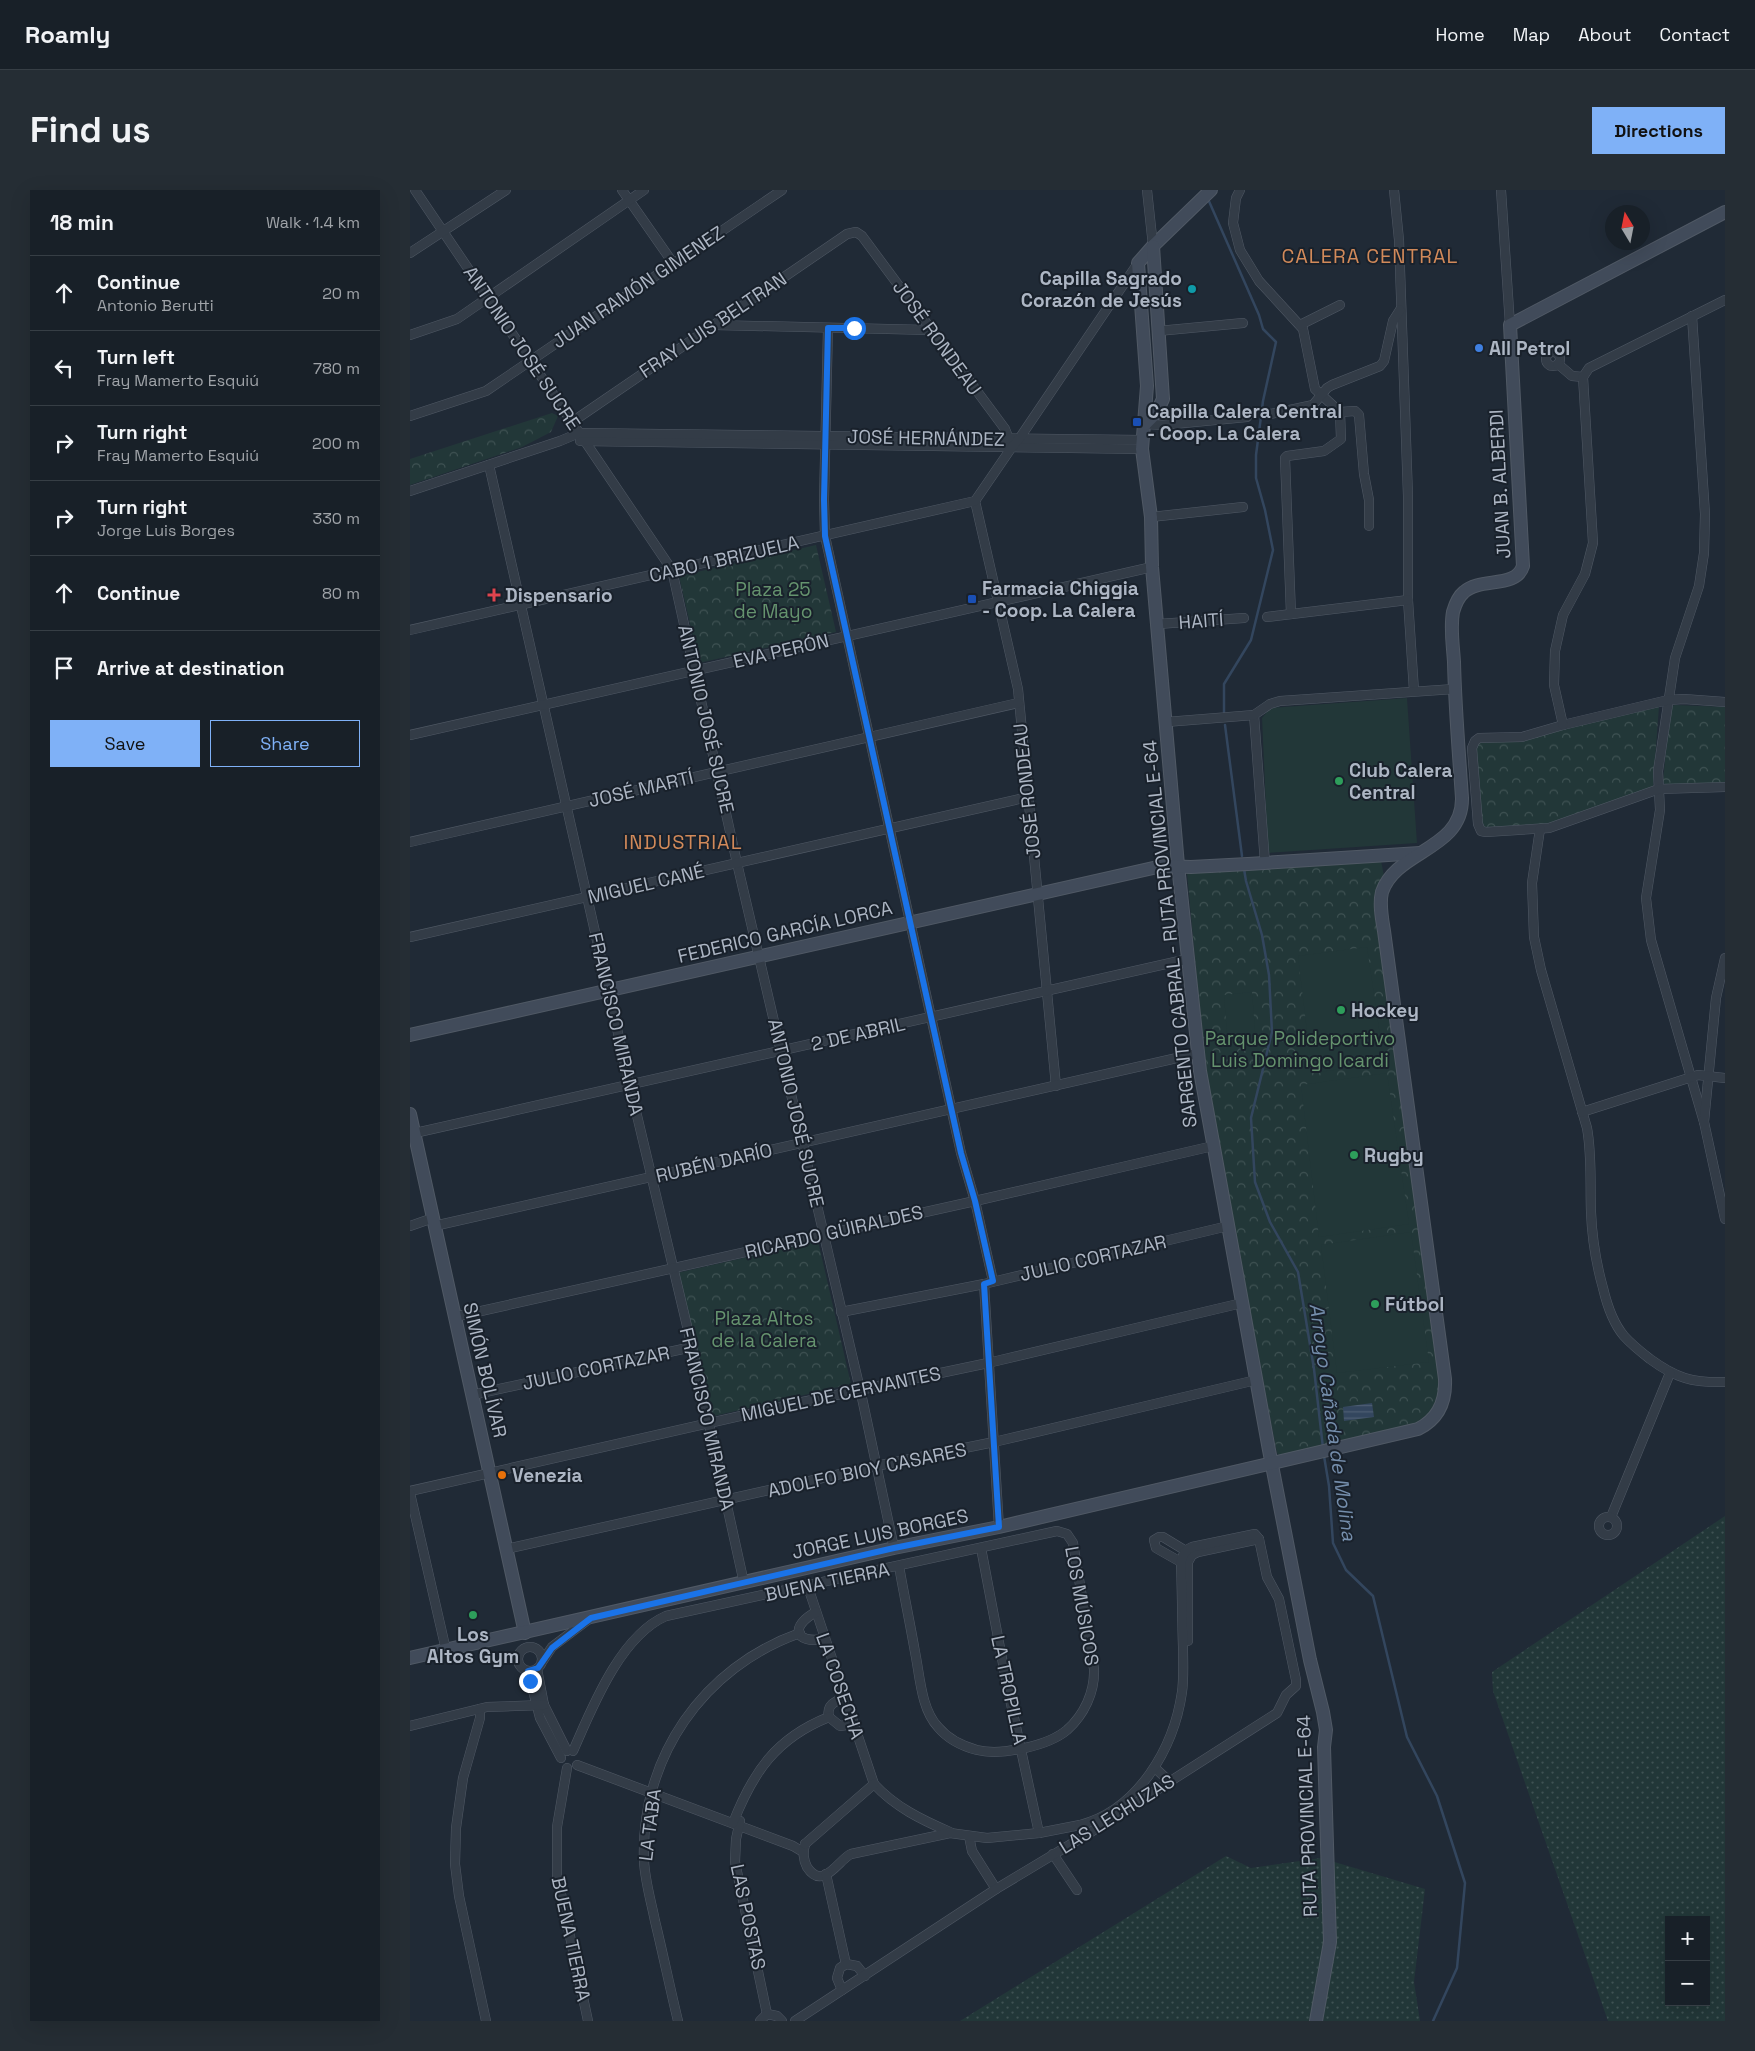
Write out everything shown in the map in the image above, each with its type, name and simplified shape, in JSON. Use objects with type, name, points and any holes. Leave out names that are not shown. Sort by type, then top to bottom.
[{"type":"street","name":"ANTONIO JOSÉ SUCRE","points":[[415,190],[672,570],[737,863],[860,1390],[894,1548]]},
{"type":"street","points":[[410,253],[506,190]]},
{"type":"street","points":[[622,190],[673,263]]},
{"type":"street","points":[[410,335],[457,319],[487,296],[644,190]]},
{"type":"street","name":"JUAN RAMÓN GIMENEZ","points":[[410,416],[479,394],[782,190]]},
{"type":"street","points":[[1145,424],[1157,412],[1163,399],[1153,246],[1147,190]]},
{"type":"street","points":[[975,501],[1138,263],[1211,190]]},
{"type":"street","points":[[1240,190],[1236,198],[1233,223],[1240,250],[1259,281],[1306,333],[1315,389],[1340,412],[1355,411],[1359,416],[1364,474],[1369,500],[1369,526]]},
{"type":"street","points":[[1394,190],[1399,240],[1408,496],[1408,600],[1414,691]]},
{"type":"street","name":"JUAN B. ALBERDI","points":[[1386,885],[1396,873],[1453,829],[1461,813],[1462,798],[1454,689],[1452,623],[1458,598],[1463,592],[1477,585],[1513,578],[1519,575],[1523,566],[1502,190]]},
{"type":"street","points":[[1510,325],[1725,212]]},
{"type":"street","name":"FRAY LUIS BELTRAN","points":[[572,422],[847,234],[856,232]]},
{"type":"street","name":"JOSÉ RONDEAU","points":[[856,232],[862,236],[1014,442]]},
{"type":"street","name":"SARGENTO CABRAL - RUTA PROVINCIAL E-64","points":[[1138,263],[1147,386],[1143,444],[1151,516],[1152,567],[1178,866],[1188,959],[1199,1053],[1213,1146],[1273,1464]]},
{"type":"street","points":[[1564,725],[1554,685],[1554,651],[1563,615],[1585,574],[1593,543],[1583,377],[1589,368],[1725,300]]},
{"type":"street","points":[[1300,325],[1340,305]]},
{"type":"street","points":[[1270,414],[1312,405],[1322,396],[1326,388],[1380,366],[1384,361],[1393,321],[1400,310]]},
{"type":"street","points":[[1692,316],[1705,514],[1704,546],[1699,586],[1677,647],[1668,700],[1658,771],[1660,810],[1646,890],[1646,906],[1651,940],[1704,1122],[1725,1219]]},
{"type":"street","points":[[1158,330],[1243,323]]},
{"type":"street","points":[[714,325],[930,330]]},
{"type":"street","points":[[828,328],[825,536],[912,922],[961,1153],[975,1201],[993,1281]]},
{"type":"street","points":[[1558,364],[1572,376],[1583,377]]},
{"type":"street","points":[[1291,614],[1284,461],[1287,456],[1324,451],[1341,438],[1340,412]]},
{"type":"street","points":[[1145,424],[1163,425],[1247,417]]},
{"type":"street","name":"JOSÉ HERNÁNDEZ","points":[[410,491],[560,441],[581,437],[1143,444]]},
{"type":"street","name":"FRANCISCO MIRANDA","points":[[489,465],[608,991],[692,1347],[744,1583]]},
{"type":"street","name":"JOSÉ RONDEAU","points":[[975,501],[1017,684],[1056,1086]]},
{"type":"street","name":"CABO 1 BRIZUELA","points":[[410,630],[975,501]]},
{"type":"street","points":[[1151,516],[1243,507]]},
{"type":"street","name":"EVA PERÓN","points":[[410,735],[1152,567]]},
{"type":"street","points":[[1267,617],[1408,600]]},
{"type":"street","name":"HAITÍ","points":[[1158,624],[1244,618]]},
{"type":"street","points":[[1166,722],[1254,715],[1270,704],[1280,700],[1454,689]]},
{"type":"street","points":[[1725,702],[1684,699],[1668,700],[1522,737],[1479,738],[1475,740],[1472,748],[1479,828],[1486,832],[1540,829],[1659,789],[1725,786]]},
{"type":"street","name":"JOSÉ MARTÍ","points":[[410,842],[1018,703]]},
{"type":"street","points":[[1254,715],[1266,863]]},
{"type":"street","name":"MIGUEL CANÉ","points":[[410,937],[1028,797]]},
{"type":"street","points":[[1540,829],[1532,883],[1534,938],[1541,970],[1588,1138],[1594,1241],[1605,1297],[1617,1326],[1624,1337],[1670,1373],[1703,1382],[1725,1382]]},
{"type":"street","name":"FEDERICO GARCÍA LORCA","points":[[410,1035],[1162,866],[1191,867],[1266,863],[1422,852]]},
{"type":"street","points":[[1377,856],[1386,860],[1389,868],[1386,885]]},
{"type":"street","name":"JORGE LUIS BORGES","points":[[410,1658],[894,1548],[999,1527],[1168,1486],[1273,1464],[1418,1429],[1432,1420],[1439,1410],[1445,1392],[1445,1380],[1384,931],[1381,902],[1386,885]]},
{"type":"street","points":[[1704,1122],[1716,998],[1725,958]]},
{"type":"street","name":"2 DE ABRIL","points":[[412,1134],[1188,959]]},
{"type":"street","name":"RUBÉN DARÍO","points":[[410,1226],[652,1177],[1199,1053]]},
{"type":"street","points":[[1582,1112],[1691,1076],[1709,1075],[1725,1078]]},
{"type":"street","name":"SIMÓN BOLÍVAR","points":[[410,1114],[412,1134],[526,1638],[531,1647],[540,1652],[536,1667]]},
{"type":"street","name":"RICARDO GÜIRALDES","points":[[454,1317],[1213,1146]]},
{"type":"street","name":"JULIO CORTAZAR","points":[[841,1312],[984,1284],[1228,1226]]},
{"type":"street","points":[[984,1284],[999,1527]]},
{"type":"street","name":"MIGUEL DE CERVANTES","points":[[410,1492],[709,1423],[988,1363],[1242,1303]]},
{"type":"street","name":"JULIO CORTAZAR","points":[[472,1395],[692,1347]]},
{"type":"street","points":[[1611,1517],[1670,1373]]},
{"type":"street","name":"ADOLFO BIOY CASARES","points":[[506,1550],[876,1466],[994,1442],[1256,1380]]},
{"type":"street","name":"RUTA PROVINCIAL E-64","points":[[1273,1464],[1310,1660],[1325,1725],[1330,1942],[1316,2021]]},
{"type":"street","points":[[410,1492],[446,1650]]},
{"type":"street","name":"BUENA TIERRA","points":[[567,1753],[610,1674],[624,1654],[652,1624],[666,1616],[808,1587],[1052,1531],[1062,1532]]},
{"type":"street","name":"LOS MÚSICOS","points":[[899,1566],[924,1699],[932,1720],[938,1728],[956,1742],[977,1750],[996,1751],[1022,1748],[1045,1742],[1067,1730],[1082,1714],[1093,1686],[1092,1660],[1073,1543],[1070,1537],[1062,1532]]},
{"type":"street","points":[[1125,1805],[1157,1769],[1174,1725],[1182,1690],[1185,1565],[1189,1552],[1163,1537],[1158,1536],[1154,1540],[1156,1548],[1185,1565]]},
{"type":"street","name":"LAS LECHUZAS","points":[[795,2021],[996,1889],[1091,1832],[1125,1805],[1169,1781],[1277,1712],[1286,1695],[1296,1686],[1279,1599],[1266,1572],[1257,1537],[1189,1552]]},
{"type":"street","name":"LA TROPILLA","points":[[981,1548],[1008,1690],[1039,1833]]},
{"type":"street","name":"LA COSECHA","points":[[808,1587],[874,1784],[896,1804],[927,1823],[950,1832],[987,1838],[1039,1833],[1080,1825],[1104,1816],[1125,1805]]},
{"type":"street","points":[[816,1612],[801,1622],[799,1627],[800,1633],[804,1639],[809,1641],[824,1639]]},
{"type":"street","points":[[591,1618],[552,1648],[536,1667],[535,1680],[545,1730],[578,1762],[804,1848]]},
{"type":"street","name":"SIMÓN BOLÍVAR","points":[[519,1655],[525,1633]]},
{"type":"street","name":"LA TABA","points":[[678,2021],[645,1871],[644,1838],[652,1789],[668,1749],[690,1713],[702,1699],[722,1678],[749,1657],[780,1640],[800,1633]]},
{"type":"street","points":[[531,1647],[524,1649],[519,1655],[519,1663],[536,1667]]},
{"type":"street","name":"LAS POSTAS","points":[[782,2021],[777,2016],[764,2018],[735,1862],[737,1822],[758,1772],[779,1746],[802,1730],[829,1717],[828,1709],[830,1705],[845,1698]]},
{"type":"street","points":[[410,1726],[480,1709],[500,1706],[540,1705]]},
{"type":"street","points":[[480,1709],[480,1718],[467,1760],[460,1796],[456,1828],[456,1872],[459,1896],[486,2021]]},
{"type":"street","points":[[829,1717],[840,1726],[853,1724]]},
{"type":"street","points":[[567,1753],[562,1763],[567,1768],[573,1768],[578,1762]]},
{"type":"street","name":"BUENA TIERRA","points":[[567,1768],[557,1827],[557,1875],[588,2021]]},
{"type":"street","points":[[1157,1769],[1169,1781]]},
{"type":"street","points":[[804,1848],[874,1784]]},
{"type":"street","points":[[923,1839],[929,1831],[927,1823]]},
{"type":"street","points":[[1080,1825],[1091,1832]]},
{"type":"street","points":[[804,1848],[806,1865],[810,1871],[818,1875],[833,1871],[846,1856],[851,1854],[950,1832]]},
{"type":"street","points":[[969,1836],[972,1850],[996,1889]]},
{"type":"street","points":[[1053,1854],[1077,1890]]},
{"type":"street","points":[[826,1874],[846,1964]]},
{"type":"street","points":[[842,1990],[837,1978],[840,1968],[846,1964],[857,1966],[865,1976]]},
{"type":"green space","points":[[552,413],[558,416],[551,432],[522,447],[410,485],[410,459]]},
{"type":"green space","name":"Plaza 25 de Mayo","points":[[816,545],[836,632],[699,663],[679,576]]},
{"type":"green space","name":"Club Calera Central","points":[[1407,698],[1417,843],[1268,853],[1262,718],[1270,708]]},
{"type":"green space","points":[[1675,705],[1725,707],[1725,783],[1666,785],[1663,782],[1670,707]]},
{"type":"green space","points":[[1659,706],[1653,787],[1543,825],[1484,827],[1481,823],[1476,746],[1480,742],[1518,741]]},
{"type":"green space","name":"Parque Polideportivo Luis Domingo Icardi","points":[[1381,861],[1384,876],[1379,887],[1442,1392],[1424,1423],[1279,1455],[1277,1453],[1227,1192],[1204,1056],[1187,873]]},
{"type":"green space","name":"Hockey","points":[[1367,947],[1384,1063],[1312,1073],[1298,956]]},
{"type":"green space","points":[[1252,992],[1256,1044],[1228,1047],[1224,995]]},
{"type":"green space","name":"Rugby","points":[[1387,1073],[1409,1224],[1319,1237],[1301,1085]]},
{"type":"green space","name":"Fútbol","points":[[1411,1232],[1429,1362],[1337,1373],[1321,1245]]},
{"type":"green space","name":"Plaza Altos de la Calera","points":[[818,1241],[851,1384],[710,1417],[677,1273]]},
{"type":"green space","points":[[1725,1516],[1725,2021],[1608,2021],[1493,1691],[1492,1672]]},
{"type":"green space","points":[[1226,1856],[1251,1868],[1321,1858],[1425,1889],[1414,1982],[1420,2021],[960,2021]]},
{"type":"water","points":[[1372,1403],[1374,1417],[1344,1421],[1343,1407]]},
{"type":"waterway","name":"Arroyo Cañada de Molina","points":[[1208,199],[1259,315],[1263,329],[1276,342],[1263,401],[1256,455],[1256,478],[1273,550],[1251,640],[1224,684],[1224,712]]},
{"type":"waterway","name":"Arroyo Cañada de Molina","points":[[1225,725],[1242,856]]},
{"type":"waterway","name":"Arroyo Cañada de Molina","points":[[1244,869],[1262,935],[1269,975],[1272,1032],[1251,1118],[1255,1182],[1270,1222],[1298,1272],[1314,1369],[1323,1448]]},
{"type":"waterway","name":"Arroyo Cañada de Molina","points":[[1324,1456],[1329,1486],[1333,1543],[1346,1570],[1373,1596],[1407,1737],[1437,1796],[1465,1883],[1457,1968],[1433,2021]]},
{"type":"place","name":"Capilla Sagrado Corazón de Jesús","points":[[1192,289]]},
{"type":"place","name":"All Petrol","points":[[1479,348]]},
{"type":"place","name":"Capilla Calera Central - Coop. La Calera","points":[[1137,422]]},
{"type":"place","name":"Dispensario","points":[[494,595]]},
{"type":"place","name":"Farmacia Chiggia - Coop. La Calera","points":[[972,599]]},
{"type":"place","name":"Club Calera Central","points":[[1339,781]]},
{"type":"place","name":"Hockey","points":[[1341,1010]]},
{"type":"place","name":"Rugby","points":[[1354,1155]]},
{"type":"place","name":"Fútbol","points":[[1375,1304]]},
{"type":"place","name":"Venezia","points":[[502,1475]]},
{"type":"place","name":"Los Altos Gym","points":[[473,1615]]},
{"type":"district","name":"CALERA CENTRAL","points":[[1370,256]]},
{"type":"district","name":"INDUSTRIAL","points":[[683,842]]},
{"type":"route","points":[[530,1681],[528,1671],[538,1668],[548,1651],[591,1618],[894,1548],[999,1527],[984,1284],[993,1281],[975,1201],[961,1153],[912,922],[824,529],[828,328],[854,328]]}]
